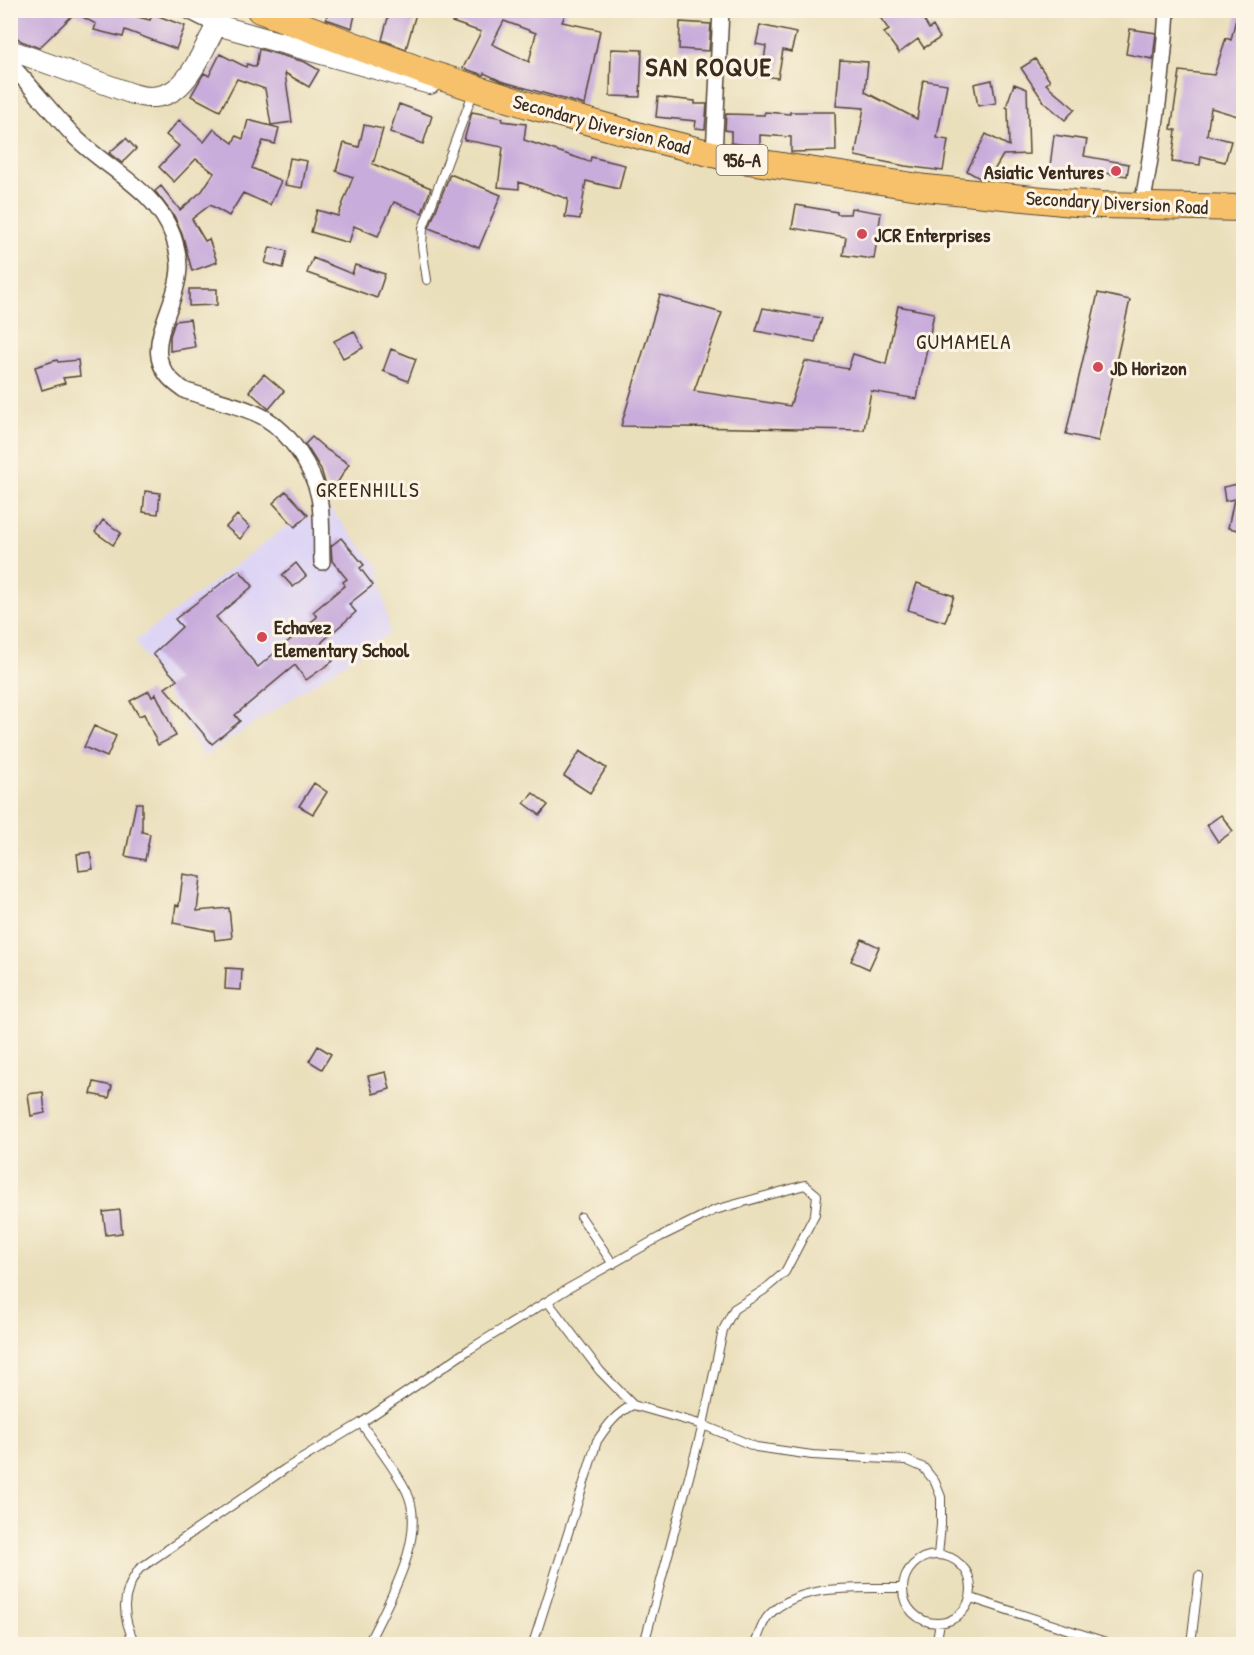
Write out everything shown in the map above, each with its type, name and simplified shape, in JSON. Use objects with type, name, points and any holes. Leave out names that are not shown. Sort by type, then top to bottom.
[{"type":"main road","name":"Secondary Diversion Road","points":[[260,10],[528,105],[714,154],[926,188],[1092,205],[1244,208]]},
{"type":"street","points":[[186,10],[217,25],[398,76],[430,84],[470,86]]},
{"type":"street","points":[[714,154],[721,10]]},
{"type":"street","points":[[1142,206],[1158,117],[1167,10]]},
{"type":"street","points":[[10,50],[140,96],[158,98],[170,94],[184,81],[217,25]]},
{"type":"street","points":[[10,64],[74,136],[146,195],[165,220],[173,236],[178,268],[175,288],[161,326],[160,361],[164,370],[173,382],[186,391],[265,418],[288,437],[297,448],[317,492],[322,562]]},
{"type":"lane","points":[[427,280],[422,247],[423,228],[470,86]]},
{"type":"lane","points":[[135,1644],[124,1611],[131,1581],[139,1569],[285,1469],[361,1423],[470,1349],[613,1264],[715,1210],[805,1185],[817,1195],[815,1214],[785,1272],[777,1281],[734,1309],[723,1330],[703,1425],[644,1644]]},
{"type":"lane","points":[[581,1217],[613,1264]]},
{"type":"lane","points":[[548,1302],[600,1371],[633,1405],[703,1425],[756,1447],[812,1455],[906,1460],[924,1468],[935,1482],[941,1497],[938,1555]]},
{"type":"lane","points":[[533,1644],[597,1441],[621,1411],[633,1405]]},
{"type":"lane","points":[[361,1423],[407,1493],[412,1509],[408,1553],[399,1582],[368,1644]]},
{"type":"lane","points":[[938,1555],[950,1557],[961,1564],[972,1586],[971,1598],[966,1609],[957,1618],[933,1623],[921,1619],[911,1611],[905,1601],[903,1588],[905,1578],[916,1562],[938,1555]]},
{"type":"lane","points":[[1191,1644],[1199,1576]]},
{"type":"lane","points":[[755,1644],[767,1616],[785,1601],[810,1592],[903,1588]]},
{"type":"lane","points":[[971,1598],[1112,1644]]},
{"type":"lane","points":[[936,1644],[940,1623]]},
{"type":"shaded area","name":"Echavez Elementary School","points":[[329,508],[379,567],[390,633],[204,757],[135,641],[286,527]]},
{"type":"building","points":[[10,10],[111,10],[150,20],[153,14],[185,26],[176,49],[125,30],[123,37],[94,30],[96,24],[75,13],[39,48],[21,41],[10,31]]},
{"type":"building","points":[[328,10],[356,10],[352,28],[326,19]]},
{"type":"building","points":[[390,10],[417,10],[406,49],[382,40]]},
{"type":"building","points":[[456,10],[473,10],[492,17],[480,10],[567,10],[562,22],[600,30],[585,105],[463,68],[481,32],[452,22]],"holes":[[[504,21],[536,33],[529,62],[492,44]]]},
{"type":"building","points":[[875,10],[899,10],[902,16],[911,10],[918,10],[929,29],[933,26],[940,38],[924,48],[918,39],[899,53],[884,33],[889,30]]},
{"type":"building","points":[[1238,10],[1244,10],[1244,118],[1211,108],[1207,135],[1231,141],[1225,162],[1201,156],[1200,165],[1172,162],[1176,130],[1171,129],[1180,71],[1214,75],[1226,38],[1231,40]]},
{"type":"building","points":[[680,22],[711,24],[709,51],[679,49]]},
{"type":"building","points":[[760,25],[796,33],[791,52],[783,50],[778,78],[762,76],[766,46],[756,44]]},
{"type":"building","points":[[1130,29],[1156,33],[1153,59],[1126,54]]},
{"type":"building","points":[[259,49],[305,62],[319,70],[309,87],[285,73],[292,122],[271,125],[265,89],[237,79],[220,111],[191,96],[204,73],[209,76],[220,54],[246,67],[247,64],[256,67]]},
{"type":"building","points":[[611,49],[642,50],[640,97],[610,96]]},
{"type":"building","points":[[1035,59],[1050,81],[1046,84],[1075,109],[1065,120],[1044,102],[1021,68]]},
{"type":"building","points":[[840,60],[868,62],[865,92],[917,119],[923,80],[947,84],[937,138],[948,140],[943,171],[855,156],[864,108],[836,106]]},
{"type":"building","points":[[992,80],[996,103],[978,106],[974,84]]},
{"type":"building","points":[[1014,84],[1027,89],[1029,154],[1003,155],[989,179],[981,179],[967,171],[986,134],[1009,146],[1008,108],[1006,107]]},
{"type":"building","points":[[658,97],[707,104],[705,129],[695,128],[696,121],[656,117]]},
{"type":"building","points":[[399,104],[432,116],[423,144],[390,132]]},
{"type":"building","points":[[472,112],[503,118],[502,121],[526,124],[524,140],[590,162],[591,157],[625,165],[619,189],[586,181],[580,219],[565,217],[568,199],[519,182],[519,189],[498,187],[503,147],[464,140]]},
{"type":"building","points":[[765,112],[790,114],[790,112],[835,112],[836,151],[791,152],[791,137],[760,135],[760,147],[731,143],[731,131],[725,130],[726,114],[764,115]]},
{"type":"building","points":[[179,120],[204,142],[214,129],[233,143],[236,136],[243,139],[248,120],[279,128],[275,144],[263,141],[252,168],[281,181],[270,205],[243,193],[229,216],[210,205],[192,219],[205,241],[209,239],[217,262],[192,271],[182,233],[174,216],[155,191],[161,186],[180,210],[202,191],[214,173],[196,159],[174,182],[159,167],[179,146],[166,135]]},
{"type":"building","points":[[364,125],[383,129],[373,164],[431,188],[422,213],[394,202],[378,236],[354,226],[349,243],[311,232],[317,210],[338,216],[353,177],[336,171],[344,143],[359,147]]},
{"type":"building","points":[[1054,135],[1087,140],[1084,156],[1129,164],[1127,176],[1082,170],[1081,179],[1049,174]]},
{"type":"building","points":[[126,138],[136,149],[122,163],[109,153]]},
{"type":"building","points":[[290,158],[307,161],[302,188],[285,185]]},
{"type":"building","points":[[450,174],[501,195],[479,248],[429,228]]},
{"type":"building","points":[[796,205],[837,212],[837,214],[850,214],[851,208],[881,213],[874,259],[843,255],[846,237],[792,228]]},
{"type":"building","points":[[270,247],[287,251],[283,268],[265,263]]},
{"type":"building","points":[[313,258],[352,274],[355,265],[385,274],[377,298],[307,273]]},
{"type":"building","points":[[189,289],[217,289],[217,305],[189,306]]},
{"type":"building","name":"JD Horizon","points":[[1098,293],[1130,300],[1098,441],[1066,434]]},
{"type":"building","points":[[660,295],[722,313],[694,391],[790,406],[805,361],[848,369],[853,354],[886,364],[898,306],[934,313],[917,399],[871,391],[864,430],[621,426]]},
{"type":"building","points":[[763,308],[822,318],[815,342],[756,331]]},
{"type":"building","points":[[190,319],[195,347],[170,351],[170,336],[175,321]]},
{"type":"building","points":[[354,331],[363,348],[343,358],[334,341]]},
{"type":"building","points":[[391,349],[416,359],[408,381],[383,371]]},
{"type":"building","points":[[57,360],[58,362],[78,360],[80,376],[63,378],[65,383],[42,390],[35,367]]},
{"type":"building","points":[[264,374],[284,391],[269,409],[249,391]]},
{"type":"building","points":[[312,437],[349,464],[333,490],[326,486],[321,469],[305,444]]},
{"type":"building","points":[[1244,484],[1244,531],[1228,528],[1234,499],[1225,501],[1223,487]]},
{"type":"building","points":[[145,491],[160,493],[158,514],[143,512]]},
{"type":"building","points":[[286,491],[308,515],[295,527],[273,503]]},
{"type":"building","points":[[237,515],[250,527],[240,539],[226,527]]},
{"type":"building","points":[[103,520],[121,533],[113,545],[95,532]]},
{"type":"building","points":[[341,538],[364,565],[360,568],[373,585],[349,604],[356,612],[321,644],[333,661],[306,680],[295,665],[235,715],[240,721],[212,744],[165,688],[177,680],[153,654],[182,627],[175,619],[239,570],[253,586],[216,617],[258,667],[317,617],[313,612],[345,585],[343,582],[347,579],[332,561],[331,546]]},
{"type":"building","points":[[296,563],[306,576],[293,587],[282,575]]},
{"type":"building","points":[[917,583],[954,596],[945,622],[908,610]]},
{"type":"building","points":[[149,691],[152,697],[156,694],[176,736],[158,745],[144,714],[139,716],[130,701]]},
{"type":"building","points":[[94,726],[116,736],[107,757],[84,747]]},
{"type":"building","points":[[580,751],[606,768],[590,793],[564,776]]},
{"type":"building","points":[[314,783],[327,792],[313,814],[299,806]]},
{"type":"building","points":[[533,793],[548,805],[540,815],[524,803]]},
{"type":"building","points":[[136,803],[142,803],[142,832],[150,834],[145,860],[125,856]]},
{"type":"building","points":[[1221,815],[1233,831],[1218,842],[1207,825]]},
{"type":"building","points":[[90,852],[93,869],[79,871],[77,854]]},
{"type":"building","points":[[183,874],[201,877],[197,911],[229,908],[232,938],[215,940],[214,931],[173,923],[176,905],[179,906]]},
{"type":"building","points":[[862,939],[879,947],[869,969],[851,961]]},
{"type":"building","points":[[226,968],[242,969],[241,990],[225,989]]},
{"type":"building","points":[[318,1046],[331,1054],[322,1069],[309,1061]]},
{"type":"building","points":[[386,1072],[390,1089],[373,1094],[368,1076]]},
{"type":"building","points":[[94,1082],[112,1086],[109,1098],[91,1094]]},
{"type":"building","points":[[43,1092],[45,1113],[31,1116],[28,1094]]},
{"type":"building","points":[[120,1210],[122,1233],[106,1235],[103,1212]]},
{"type":"place","name":"Asiatic Ventures","points":[[1116,171]]},
{"type":"place","name":"JCR Enterprises","points":[[862,234]]},
{"type":"place","name":"JD Horizon","points":[[1098,367]]},
{"type":"place","name":"Echavez Elementary School","points":[[262,637]]},
{"type":"district","name":"SAN ROQUE","points":[[709,66]]},
{"type":"district","name":"GUMAMELA","points":[[964,341]]},
{"type":"district","name":"GREENHILLS","points":[[368,489]]}]
